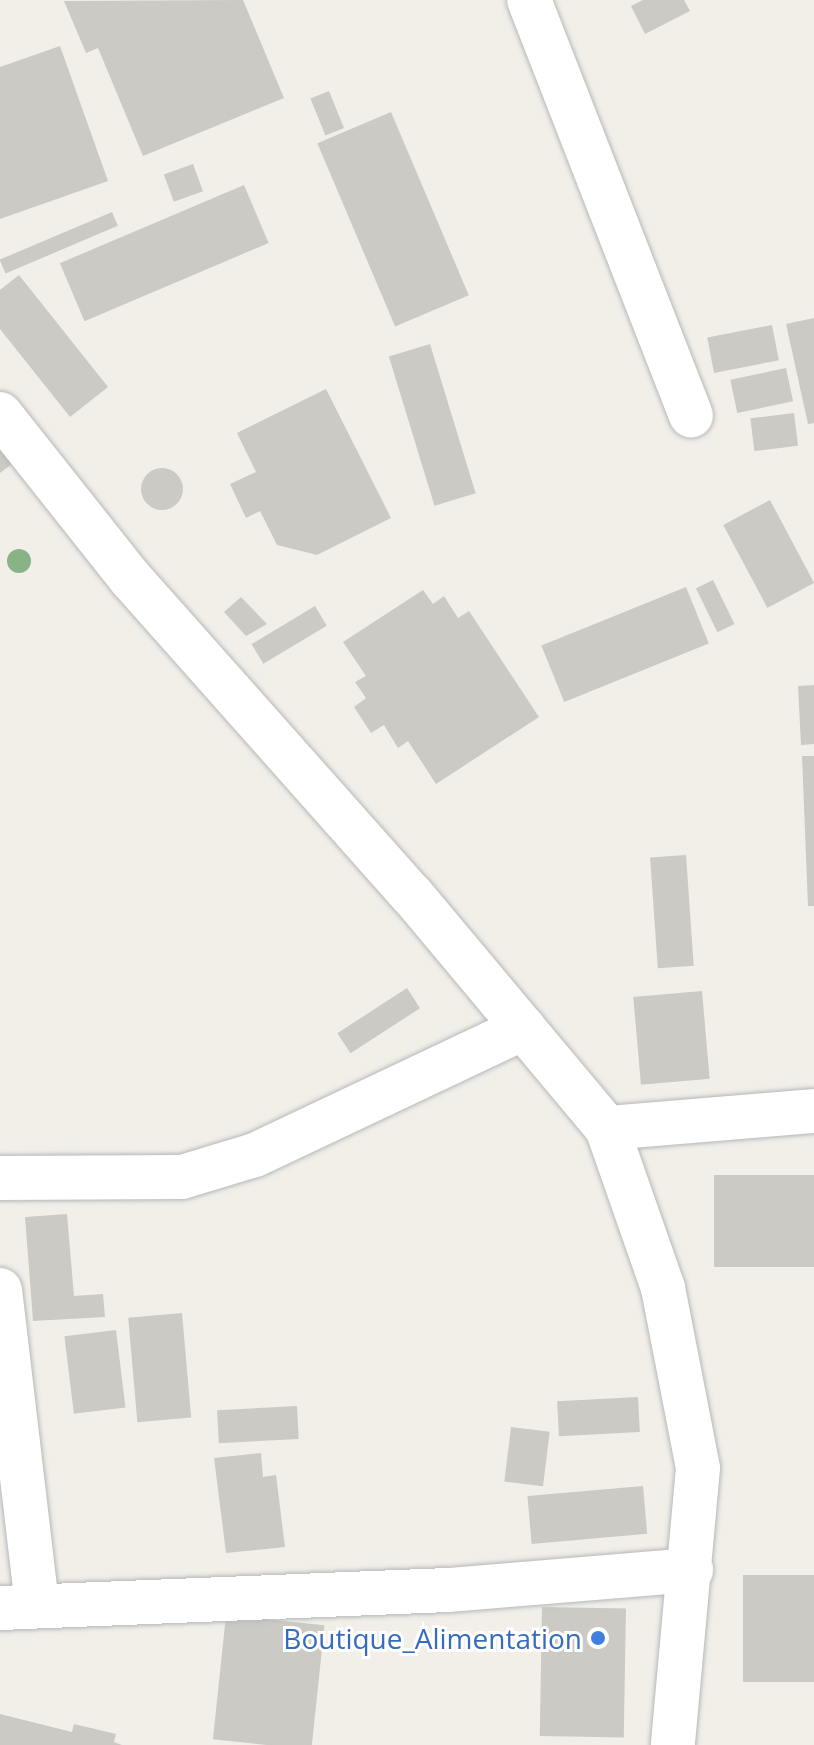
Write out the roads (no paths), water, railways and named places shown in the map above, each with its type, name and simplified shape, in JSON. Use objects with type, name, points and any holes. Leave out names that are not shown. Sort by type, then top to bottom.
[{"type":"street","points":[[529,0],[691,416]]},
{"type":"street","points":[[0,414],[131,579],[253,711],[607,1128],[663,1288],[698,1468],[673,1745]]},
{"type":"street","points":[[0,1178],[182,1177],[255,1155],[524,1028]]},
{"type":"street","points":[[607,1128],[814,1111]]},
{"type":"street","points":[[0,1290],[18,1607],[448,1590],[691,1570]]},
{"type":"place","name":"Boutique_Alimentation","points":[[598,1638]]}]
